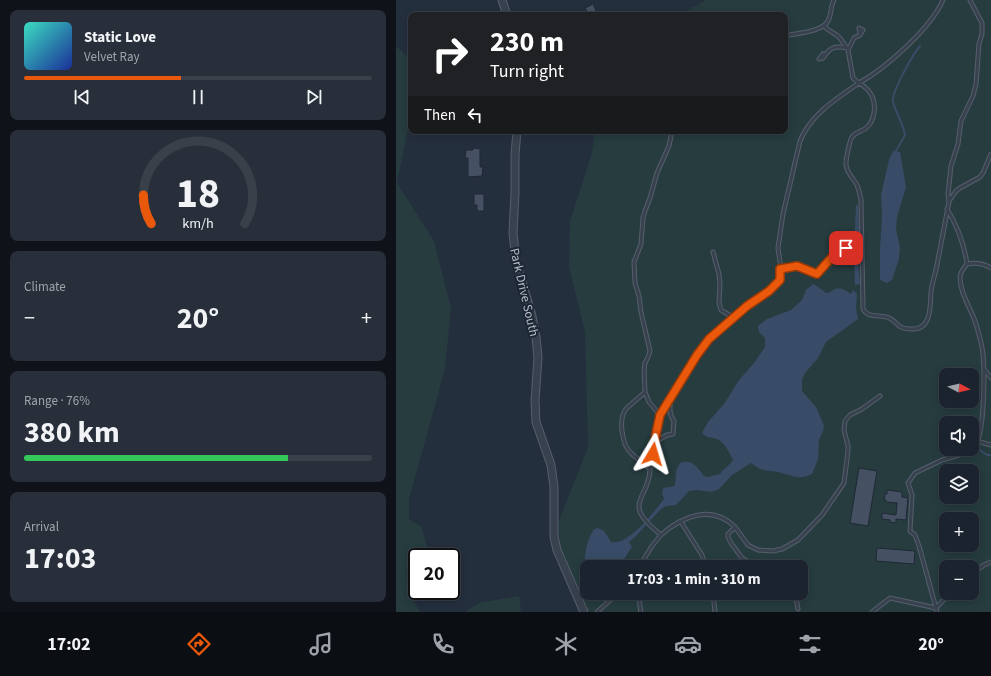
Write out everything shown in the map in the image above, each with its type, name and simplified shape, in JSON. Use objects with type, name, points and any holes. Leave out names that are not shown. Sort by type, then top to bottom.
[{"type":"street","points":[[502,0],[505,12]]},
{"type":"street","name":"Park Drive South","points":[[517,134],[513,233],[516,261],[532,316],[536,337],[538,357],[535,401],[536,422],[551,465],[554,487],[554,537],[557,550],[584,612]]},
{"type":"lane","points":[[788,35],[818,29],[824,26],[829,19],[831,4],[834,0]]},
{"type":"lane","points":[[661,535],[645,520],[640,513],[638,504],[647,486],[660,415],[697,355],[709,339],[747,306],[769,291],[780,280],[778,248],[783,214],[804,130],[812,119],[859,83],[882,69],[934,16],[943,0]]},
{"type":"lane","points":[[824,26],[837,35],[847,49],[853,78],[869,90],[874,98],[875,108],[870,124],[866,129],[859,131],[851,138],[846,163],[848,172],[860,192],[861,200],[863,309],[866,314],[870,316],[888,317],[904,328],[919,329],[924,324],[931,305],[933,281],[949,202],[948,194],[950,166],[958,144],[961,121],[973,96],[976,84],[982,23],[970,0]]},
{"type":"lane","points":[[847,49],[854,38],[860,34]]},
{"type":"lane","points":[[823,54],[819,59],[823,58],[832,48],[839,46],[847,49]]},
{"type":"lane","points":[[660,415],[649,402],[645,392],[644,370],[650,351],[635,283],[634,262],[641,244],[645,211],[657,173],[667,151],[671,134]]},
{"type":"lane","points":[[949,202],[956,190],[980,177],[991,154]]},
{"type":"lane","points":[[948,209],[956,223],[963,241],[967,264]]},
{"type":"lane","points":[[780,269],[797,266],[817,274],[840,248],[846,248]]},
{"type":"lane","points":[[713,252],[719,274],[719,302],[721,310],[734,318]]},
{"type":"lane","points":[[979,430],[982,412],[984,370],[983,353],[975,322],[960,281],[960,276],[961,271],[967,264],[976,262],[991,268]]},
{"type":"lane","points":[[984,370],[991,378]]},
{"type":"lane","points":[[645,392],[625,410],[621,424],[623,439],[626,447],[650,469]]},
{"type":"lane","points":[[655,442],[667,435],[673,434],[674,421],[670,410],[672,395]]},
{"type":"lane","points":[[643,560],[652,546],[669,528],[699,515],[711,514],[724,518],[735,527],[748,545],[758,550],[773,551],[786,547],[798,540],[822,515],[844,483],[848,451],[844,430],[845,421],[850,415],[862,409],[880,396]]},
{"type":"lane","points":[[979,443],[991,446]]},
{"type":"lane","points":[[937,612],[919,546],[915,535],[910,531],[912,496],[908,483],[915,473],[942,460],[956,456]]},
{"type":"lane","points":[[681,522],[704,560]]},
{"type":"lane","points":[[735,527],[728,534],[728,537],[742,558],[746,560]]},
{"type":"lane","points":[[979,569],[991,562]]},
{"type":"lane","points":[[872,612],[890,598],[936,608]]},
{"type":"lane","points":[[597,612],[610,600]]},
{"type":"lane","points":[[639,600],[641,612]]},
{"type":"lane","points":[[714,600],[715,612]]},
{"type":"lane","points":[[796,600],[798,610]]},
{"type":"lane","points":[[936,608],[943,600]]},
{"type":"green space","points":[[706,0],[991,0],[991,612],[586,612],[581,600],[808,600],[808,560],[580,560],[580,598],[560,551],[558,523],[588,447],[585,332],[569,267],[570,221],[592,153],[595,134],[788,134],[788,12],[684,12]]},
{"type":"green space","points":[[396,46],[408,57],[408,129],[397,183],[434,241],[451,308],[445,369],[409,499],[409,519],[421,526],[428,548],[408,548],[408,572],[406,574],[408,583],[408,600],[413,600],[420,612],[396,612]]},
{"type":"green space","points":[[519,596],[520,612],[465,612],[479,603]]},
{"type":"water","points":[[893,151],[900,152],[906,187],[897,217],[896,229],[900,247],[899,259],[892,280],[887,283],[880,279],[882,216],[881,195],[889,160]]},
{"type":"water","points":[[856,205],[858,205],[859,236],[857,254],[860,284],[855,285],[854,252]]},
{"type":"water","points":[[813,284],[827,293],[840,288],[851,294],[853,290],[857,294],[856,308],[858,319],[826,342],[818,358],[805,373],[802,379],[802,391],[816,407],[824,426],[819,440],[818,459],[812,474],[802,477],[795,477],[778,472],[767,471],[751,463],[732,475],[719,489],[712,492],[696,490],[689,491],[676,505],[666,506],[661,509],[629,542],[632,547],[624,560],[585,560],[589,539],[594,529],[598,528],[604,531],[611,542],[618,542],[633,534],[640,527],[664,499],[662,494],[663,488],[675,486],[676,471],[680,463],[691,463],[697,467],[704,476],[707,477],[720,474],[733,460],[722,443],[717,439],[707,437],[702,433],[708,422],[724,404],[739,380],[754,363],[765,347],[765,338],[759,332],[758,326],[767,319],[791,310],[802,300],[806,290]]},
{"type":"building","points":[[593,4],[597,12],[587,12],[585,8]]},
{"type":"building","points":[[473,148],[480,149],[480,167],[483,167],[482,176],[468,177],[468,158],[465,158],[466,150],[473,150]]},
{"type":"building","points":[[474,194],[484,194],[484,211],[477,211],[477,205],[474,205]]},
{"type":"building","points":[[859,468],[877,471],[868,526],[850,523]]},
{"type":"building","points":[[887,490],[902,492],[902,497],[908,498],[906,520],[896,519],[896,523],[890,522],[890,520],[882,519],[882,513],[896,515],[897,503],[886,502],[886,500],[884,500]]},
{"type":"building","points":[[877,548],[915,551],[914,564],[876,561]]},
{"type":"waterway","points":[[896,151],[905,135],[893,102],[893,97],[903,74],[920,46]]},
{"type":"waterway","points":[[979,449],[987,455],[991,455]]},
{"type":"route","points":[[653,454],[660,415],[697,355],[709,339],[747,306],[769,291],[780,280],[780,269],[797,266],[817,274],[840,248],[846,248]]}]
